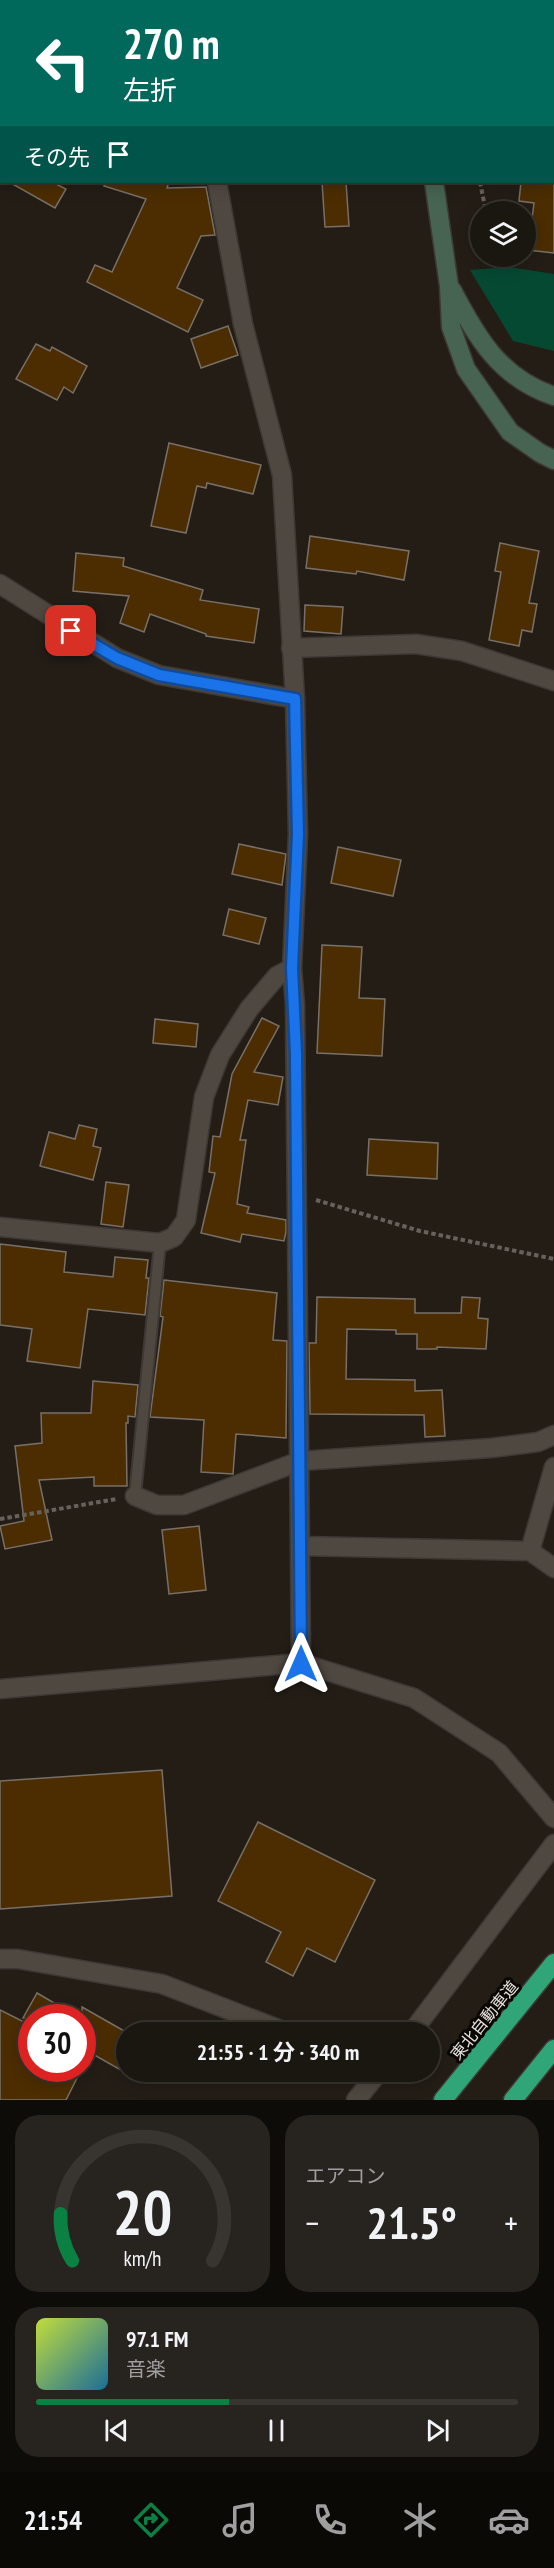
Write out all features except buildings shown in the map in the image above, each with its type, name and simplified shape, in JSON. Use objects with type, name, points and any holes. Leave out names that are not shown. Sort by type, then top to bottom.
[{"type":"highway","name":"東北自動車道","points":[[443,2100],[554,1963]]},
{"type":"highway","points":[[513,2100],[554,2049]]},
{"type":"main road","points":[[434,183],[449,286],[451,327],[466,369],[510,432],[554,460]]},
{"type":"main road","points":[[449,286],[472,329],[486,348],[515,378],[554,396]]},
{"type":"street","points":[[217,183],[243,324],[282,475],[295,699],[298,834],[292,968],[295,1005],[301,1664]]},
{"type":"street","points":[[0,584],[71,631],[128,662],[159,675],[295,699]]},
{"type":"street","points":[[291,648],[416,644],[462,651],[554,681]]},
{"type":"street","points":[[0,1227],[160,1243],[174,1237],[186,1220],[204,1097],[220,1055],[249,1009],[277,975],[292,968]]},
{"type":"street","points":[[135,1496],[158,1505],[184,1505],[300,1461],[491,1448],[538,1442],[554,1435]]},
{"type":"street","points":[[530,1551],[554,1467]]},
{"type":"street","points":[[300,1546],[530,1551],[554,1568]]},
{"type":"street","points":[[0,1689],[301,1664],[414,1698],[499,1753],[554,1818]]},
{"type":"street","points":[[420,2022],[554,1844]]},
{"type":"street","points":[[0,1959],[18,1959],[162,1984],[260,2022]]},
{"type":"street","points":[[356,2100],[366,2082]]},
{"type":"lane","points":[[135,1496],[160,1243]]},
{"type":"path","points":[[480,183],[484,201]]},
{"type":"path","points":[[297,1195],[420,1231],[554,1259]]},
{"type":"path","points":[[0,1519],[135,1496]]},
{"type":"green space","points":[[509,267],[554,274],[554,351],[513,341],[470,270]]},
{"type":"route","points":[[71,631],[117,658],[159,675],[295,699],[298,834],[292,968],[296,1053],[301,1664]]}]
